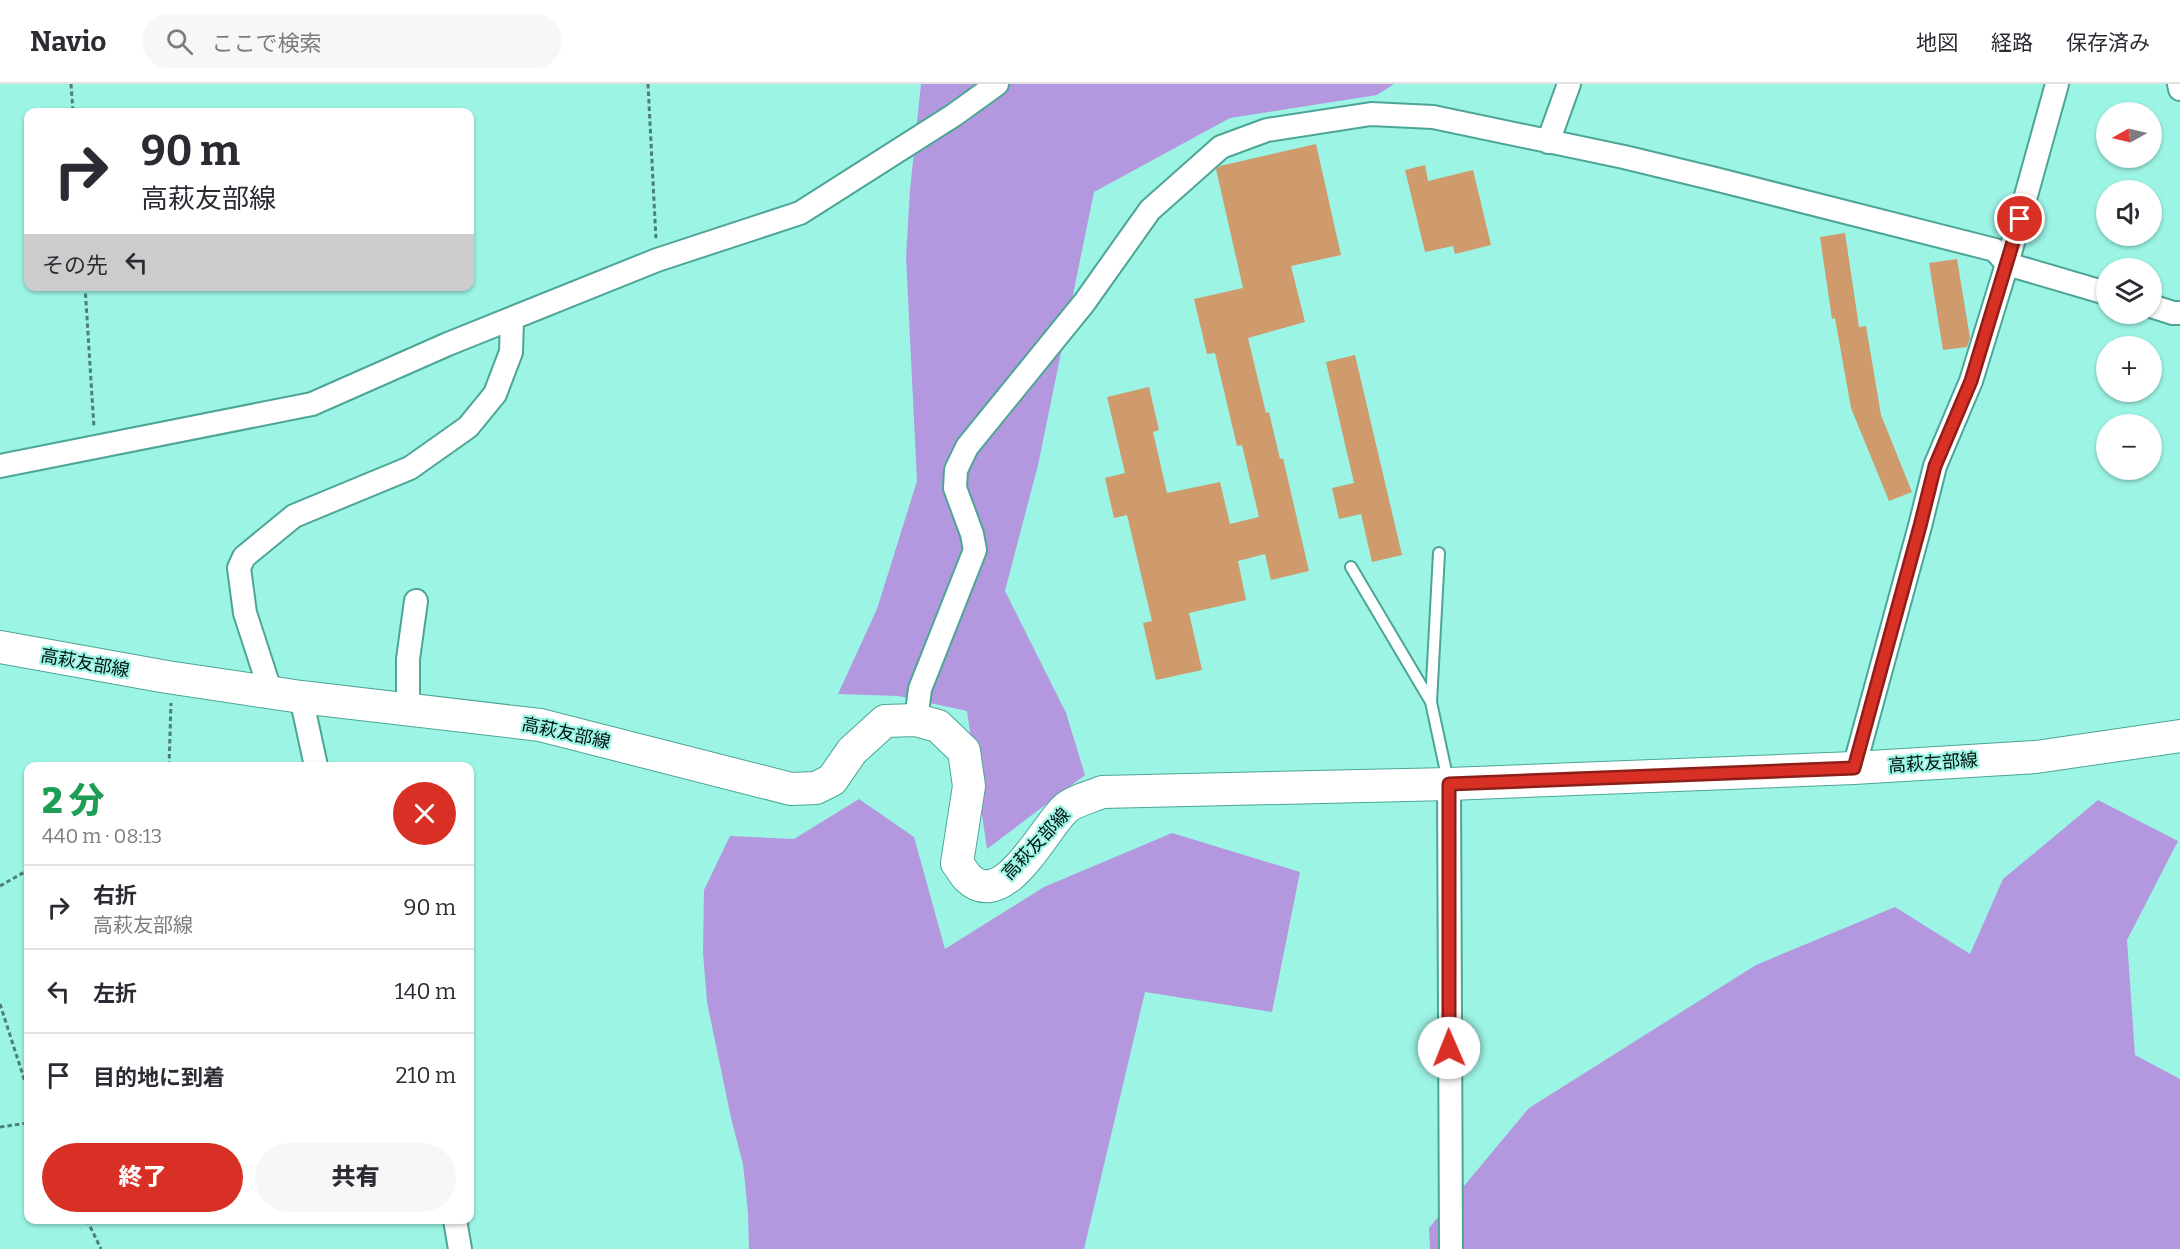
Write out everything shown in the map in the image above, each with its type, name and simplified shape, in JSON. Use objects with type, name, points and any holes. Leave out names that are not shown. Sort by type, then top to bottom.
[{"type":"main road","name":"高萩友部線","points":[[0,647],[271,693],[540,725],[791,789],[816,788],[832,780],[852,751],[885,721],[916,720],[938,726],[964,751],[969,786],[957,863],[968,879],[982,886],[998,885],[1023,863],[1066,808],[1102,792],[1449,784],[1854,768],[2036,757],[2180,736]]},
{"type":"street","points":[[0,466],[312,405],[448,344],[657,260],[800,213],[954,115],[997,84]]},
{"type":"street","points":[[1548,142],[1569,84]]},
{"type":"street","points":[[1854,768],[1935,466],[1971,381],[2007,264],[2057,84]]},
{"type":"street","points":[[2179,84],[2180,89]]},
{"type":"street","points":[[916,720],[920,688],[975,550],[972,534],[955,488],[956,470],[967,447],[1084,303],[1150,210],[1221,147],[1267,130],[1371,114],[1432,117],[1624,157],[1995,250],[2007,264],[2096,290]]},
{"type":"street","points":[[2162,310],[2180,313]]},
{"type":"street","points":[[271,693],[245,613],[239,568],[244,557],[294,516],[410,468],[468,427],[495,394],[511,352],[512,320]]},
{"type":"street","points":[[408,710],[408,659],[416,601]]},
{"type":"street","points":[[301,697],[315,762]]},
{"type":"street","points":[[1449,784],[1451,1249]]},
{"type":"street","points":[[456,1224],[460,1249]]},
{"type":"lane","points":[[1438,553],[1431,702],[1449,784]]},
{"type":"lane","points":[[1351,567],[1431,702]]},
{"type":"path","points":[[71,84],[73,108]]},
{"type":"path","points":[[648,84],[657,260]]},
{"type":"path","points":[[85,291],[95,446]]},
{"type":"path","points":[[167,677],[172,711],[168,762]]},
{"type":"path","points":[[0,886],[24,872]]},
{"type":"path","points":[[0,1004],[24,1079]]},
{"type":"path","points":[[0,1127],[24,1124]]},
{"type":"path","points":[[89,1224],[101,1249]]},
{"type":"shaded area","points":[[921,84],[1394,84],[1377,95],[1230,118],[1094,192],[1038,465],[1005,591],[1066,713],[1085,775],[987,849],[967,711],[898,696],[838,694],[877,609],[917,481],[906,257],[910,190]]},
{"type":"shaded area","points":[[859,799],[914,837],[945,949],[1044,887],[1172,833],[1300,872],[1272,1012],[1145,992],[1084,1249],[749,1249],[743,1164],[707,1002],[703,953],[704,890],[730,836],[794,839]]},
{"type":"shaded area","points":[[2098,800],[2178,841],[2127,940],[2135,1055],[2180,1079],[2180,1249],[1430,1249],[1429,1228],[1529,1108],[1756,965],[1895,907],[1970,954],[2003,879]]},
{"type":"building","points":[[1316,144],[1341,255],[1291,266],[1305,322],[1248,338],[1266,413],[1269,412],[1280,459],[1283,458],[1309,571],[1271,580],[1265,554],[1238,561],[1246,600],[1189,613],[1202,670],[1156,680],[1143,623],[1152,621],[1127,515],[1114,518],[1105,478],[1125,473],[1107,397],[1149,387],[1159,430],[1153,432],[1167,493],[1220,482],[1230,524],[1259,517],[1242,445],[1237,446],[1215,353],[1207,354],[1194,299],[1243,288],[1216,169],[1220,166]]},
{"type":"building","points":[[1425,165],[1428,181],[1473,170],[1491,245],[1455,254],[1453,246],[1425,252],[1405,170]]},
{"type":"building","points":[[1845,233],[1859,327],[1866,326],[1881,415],[1912,492],[1889,501],[1851,408],[1835,318],[1832,319],[1820,237]]},
{"type":"building","points":[[1957,259],[1970,338],[1967,347],[1943,350],[1929,263]]},
{"type":"building","points":[[1355,355],[1402,555],[1372,562],[1361,514],[1339,519],[1332,488],[1354,483],[1326,362]]},
{"type":"route","points":[[1449,1048],[1449,784],[1854,768],[1935,466],[1971,381],[2020,219]]}]
